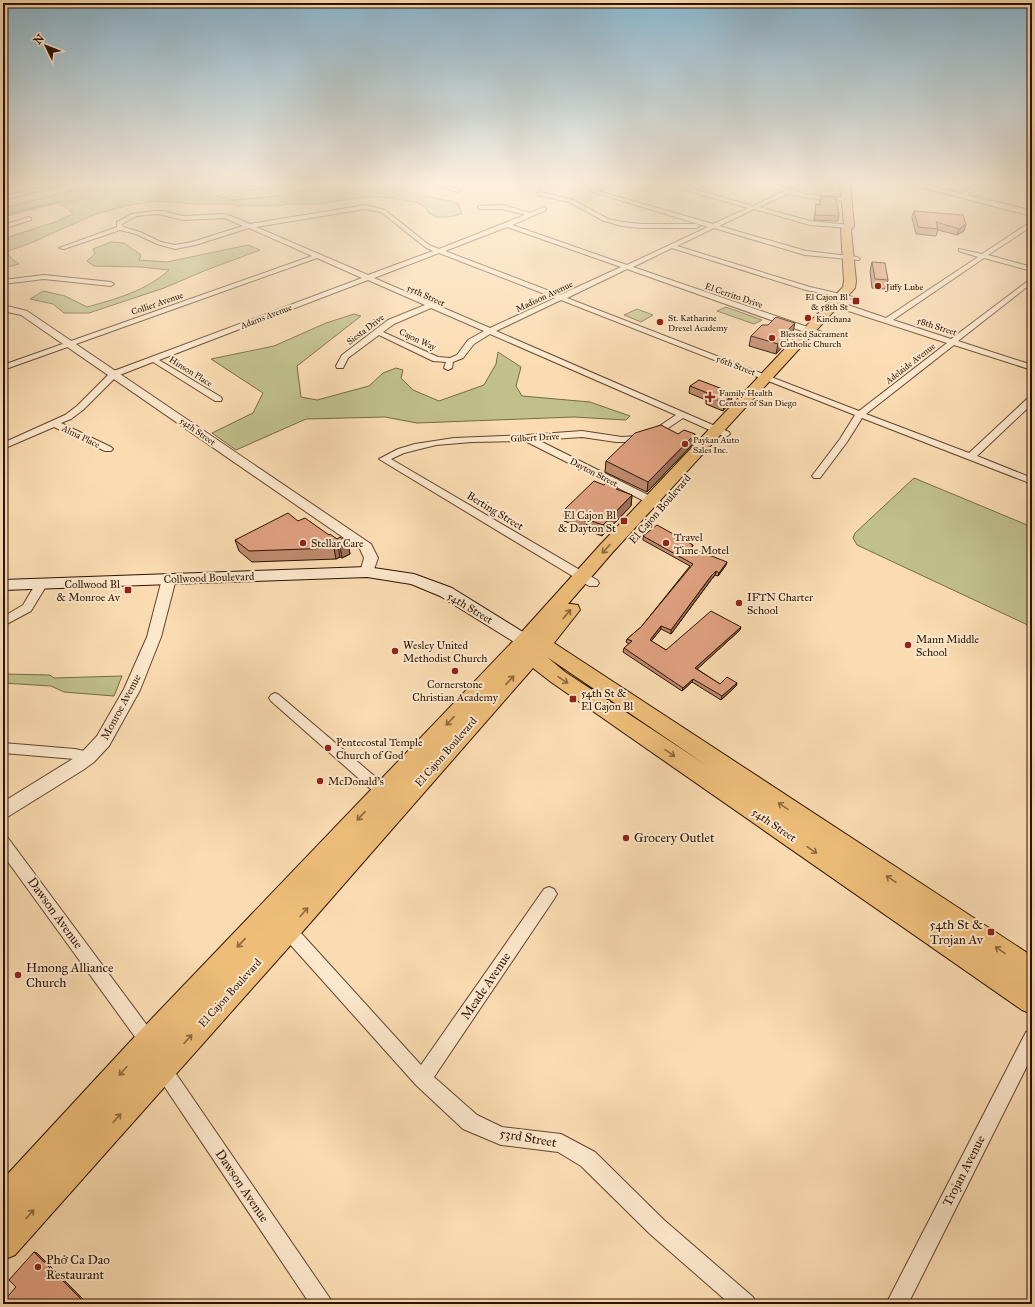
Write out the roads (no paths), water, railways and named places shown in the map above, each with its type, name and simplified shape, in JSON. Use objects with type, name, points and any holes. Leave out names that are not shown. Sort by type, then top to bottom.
[{"type":"main road","name":"El Cajon Boulevard","points":[[3,1203],[155,1055],[391,798],[533,647],[588,580],[657,503],[843,301],[857,289],[859,282],[853,258],[853,245]]},
{"type":"main road","name":"Collwood Boulevard","points":[[3,585],[367,572],[414,579]]},
{"type":"main road","name":"54th Street","points":[[414,579],[446,592],[533,647],[572,665],[1032,972]]},
{"type":"main road","name":"54th Street","points":[[533,647],[558,676],[1032,1000]]},
{"type":"main road","name":"El Cajon Boulevard","points":[[3,1243],[155,1055]]},
{"type":"street","points":[[62,248],[71,245]]},
{"type":"street","name":"56th Street","points":[[167,245],[175,247],[187,245]]},
{"type":"street","name":"55th Street","points":[[292,245],[721,433]]},
{"type":"street","name":"56th Street","points":[[426,245],[1032,481]]},
{"type":"street","name":"Adams Avenue","points":[[3,446],[55,424],[80,408],[114,374],[454,245]]},
{"type":"street","name":"El Cerrito Drive","points":[[564,245],[815,332]]},
{"type":"street","points":[[778,245],[812,255],[853,258]]},
{"type":"street","points":[[887,320],[999,245]]},
{"type":"street","name":"Madison Avenue","points":[[449,364],[461,357],[465,349],[472,342],[488,332],[672,246]]},
{"type":"street","name":"58th Street","points":[[672,246],[808,289],[843,301],[887,320],[1032,368]]},
{"type":"street","points":[[961,250],[1032,269]]},
{"type":"street","name":"Collier Avenue","points":[[3,368],[317,256]]},
{"type":"street","points":[[3,282],[34,277],[53,276],[111,284]]},
{"type":"street","name":"Adelaide Avenue","points":[[817,476],[844,440],[860,414],[1032,280]]},
{"type":"street","name":"Siesta Drive","points":[[340,366],[345,357],[391,322],[429,306]]},
{"type":"street","name":"54th Street","points":[[3,308],[24,313],[366,547],[372,558],[367,572]]},
{"type":"street","name":"Cajon Way","points":[[378,332],[449,364]]},
{"type":"street","name":"Hinson Place","points":[[153,359],[218,399]]},
{"type":"street","points":[[971,457],[1032,399]]},
{"type":"street","name":"Gilbert Drive","points":[[384,459],[398,452],[444,440],[527,438],[582,434],[614,439],[636,439],[653,434],[682,415]]},
{"type":"street","name":"Alma Place","points":[[55,424],[108,449]]},
{"type":"street","name":"Dayton Street","points":[[527,438],[657,503]]},
{"type":"street","name":"Berting Street","points":[[384,459],[588,580]]},
{"type":"street","name":"Monroe Avenue","points":[[3,811],[88,757],[103,741],[132,690],[154,637],[169,579]]},
{"type":"street","points":[[3,622],[27,608],[42,583]]},
{"type":"street","points":[[276,698],[391,798]]},
{"type":"street","points":[[3,748],[75,754],[88,757]]},
{"type":"street","name":"Dawson Avenue","points":[[3,843],[155,1055],[322,1304]]},
{"type":"street","name":"Meade Avenue","points":[[422,1079],[549,894]]},
{"type":"street","name":"53rd Street","points":[[278,922],[422,1079],[470,1122],[501,1136],[561,1144],[588,1159],[657,1227],[746,1304]]},
{"type":"street","name":"Trojan Avenue","points":[[897,1304],[1032,1038]]},
{"type":"place","name":"Jiffy Lube","points":[[878,286]]},
{"type":"place","name":"El Cajon Bl & 58th St","points":[[856,301]]},
{"type":"place","name":"Kinchana","points":[[808,318]]},
{"type":"place","name":"St. Katharine Drexel Academy","points":[[660,322]]},
{"type":"place","name":"Blessed Sacrament Catholic Church","points":[[772,338]]},
{"type":"place","name":"Family Health Centers of San Diego","points":[[710,397]]},
{"type":"place","name":"Paykan Auto Sales Inc.","points":[[685,444]]},
{"type":"place","name":"El Cajon Bl & Dayton St","points":[[624,521]]},
{"type":"place","name":"Stellar Care","points":[[303,543]]},
{"type":"place","name":"Travel Time Motel","points":[[666,543]]},
{"type":"place","name":"Collwood Bl & Monroe Av","points":[[128,590]]},
{"type":"place","name":"IFTN Charter School","points":[[739,603]]},
{"type":"place","name":"Mann Middle School","points":[[908,645]]},
{"type":"place","name":"Wesley United Methodist Church","points":[[395,651]]},
{"type":"place","name":"Cornerstone Christian Academy","points":[[455,671]]},
{"type":"place","name":"54th St & El Cajon Bl","points":[[573,699]]},
{"type":"place","name":"Pentecostal Temple Church of God","points":[[328,748]]},
{"type":"place","name":"McDonald's","points":[[320,781]]},
{"type":"place","name":"Grocery Outlet","points":[[626,838]]},
{"type":"place","name":"54th St & Trojan Av","points":[[991,932]]},
{"type":"place","name":"Hmong Alliance Church","points":[[18,975]]},
{"type":"place","name":"Phở Ca Dao Restaurant","points":[[38,1267]]}]
